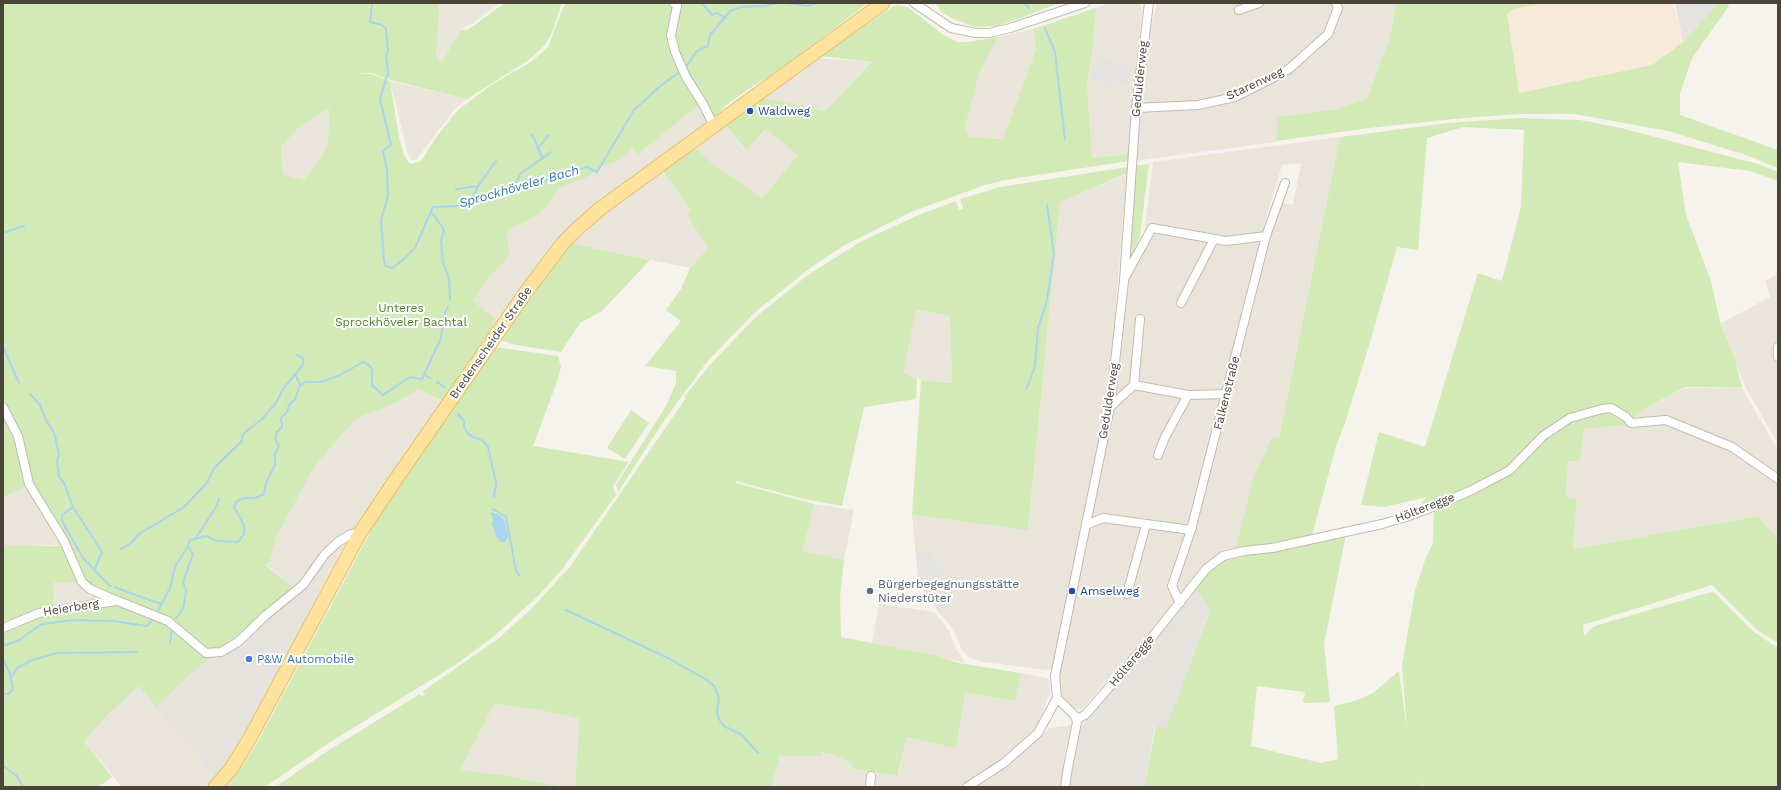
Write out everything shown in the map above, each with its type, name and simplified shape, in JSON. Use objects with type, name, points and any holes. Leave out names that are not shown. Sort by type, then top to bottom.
[{"type":"main road","name":"Bredenscheider Straße","points":[[215,787],[231,769],[250,738],[360,533],[526,292],[564,243],[578,228],[601,208],[883,3]]},
{"type":"street","points":[[674,3],[677,6],[671,35],[674,52],[683,73],[714,126]]},
{"type":"street","points":[[914,3],[920,8],[929,12],[944,24],[958,31],[989,32],[1010,28],[1085,3]]},
{"type":"street","points":[[927,3],[929,12]]},
{"type":"street","name":"Gedulderweg","points":[[1057,698],[1055,676],[1110,407],[1124,281],[1136,108],[1149,3]]},
{"type":"street","points":[[1240,10],[1259,3]]},
{"type":"street","name":"Starenweg","points":[[1136,108],[1198,105],[1235,96],[1269,80],[1289,68],[1328,34],[1338,8],[1336,3]]},
{"type":"street","name":"Falkenstraße","points":[[1180,603],[1172,586],[1191,530],[1227,394],[1266,236],[1285,183]]},
{"type":"street","points":[[1124,281],[1152,228],[1226,241],[1266,236]]},
{"type":"street","points":[[1181,303],[1214,239]]},
{"type":"street","points":[[1110,407],[1134,385],[1140,319]]},
{"type":"street","points":[[1778,347],[1778,357]]},
{"type":"street","points":[[1134,385],[1188,395],[1227,394]]},
{"type":"street","points":[[1158,455],[1165,437],[1188,395]]},
{"type":"street","points":[[3,407],[18,436],[29,484],[64,541],[79,578],[90,589],[168,621],[205,652],[222,652],[238,642],[266,615],[303,585],[325,554],[338,542],[351,534],[360,533]]},
{"type":"street","name":"Hölteregge","points":[[1077,719],[1085,715],[1093,706],[1180,603],[1206,569],[1223,556],[1244,551],[1272,548],[1406,517],[1472,490],[1510,470],[1544,436],[1556,426],[1570,418],[1602,409],[1616,410],[1631,423],[1666,420],[1732,447],[1778,480]]},
{"type":"street","points":[[1086,525],[1103,518],[1191,530]]},
{"type":"street","points":[[1127,594],[1146,525]]},
{"type":"street","name":"Heierberg","points":[[3,628],[39,613],[117,601]]},
{"type":"street","points":[[967,787],[1004,763],[1038,733],[1057,698],[1077,719],[1077,728],[1072,743],[1065,787]]},
{"type":"street","points":[[870,787],[871,776]]},
{"type":"shaded area","points":[[438,3],[500,3],[472,24],[465,26],[442,62],[436,56],[439,13]]},
{"type":"shaded area","points":[[1110,3],[1140,3],[1142,8],[1130,154],[1092,158],[1087,83],[1093,47],[1096,8]]},
{"type":"shaded area","points":[[1157,3],[1396,3],[1390,37],[1367,98],[1338,109],[1277,117],[1276,142],[1134,161],[1151,27]]},
{"type":"shaded area","points":[[1546,3],[1673,3],[1683,42],[1652,65],[1519,93],[1507,14],[1513,8]]},
{"type":"shaded area","points":[[1675,3],[1718,3],[1683,42]]},
{"type":"shaded area","points":[[1033,29],[1036,49],[1003,139],[970,137],[965,127],[980,71],[986,56],[998,37]]},
{"type":"shaded area","points":[[1099,57],[1132,69],[1126,85],[1111,80],[1109,85],[1091,79]]},
{"type":"shaded area","points":[[818,58],[872,62],[825,111],[764,98]]},
{"type":"shaded area","points":[[390,81],[467,99],[455,109],[416,160],[411,160],[408,155]]},
{"type":"shaded area","points":[[700,103],[710,123],[626,183],[496,327],[463,299],[500,233],[562,185],[630,150],[660,132]]},
{"type":"shaded area","points":[[329,109],[328,144],[320,159],[304,180],[283,174],[281,147],[300,126]]},
{"type":"shaded area","points":[[726,126],[745,150],[767,129],[798,155],[762,198],[716,166],[696,148]]},
{"type":"shaded area","points":[[1340,137],[1279,438],[1235,551],[1185,591],[1179,591],[1176,584],[1196,523],[1269,236],[1283,203],[1293,205],[1301,163],[1282,165],[1262,232],[1227,238],[1145,226],[1153,162]]},
{"type":"shaded area","points":[[662,170],[691,211],[687,215],[708,248],[690,268],[570,243],[586,227]]},
{"type":"shaded area","points":[[1127,174],[1108,395],[1053,668],[1047,670],[983,662],[970,658],[962,650],[952,628],[942,616],[948,595],[944,572],[933,555],[915,546],[912,515],[1028,530],[1060,201]]},
{"type":"shaded area","points":[[1156,232],[1208,241],[1208,246],[1178,306],[1182,306],[1215,243],[1259,240],[1260,243],[1225,391],[1188,393],[1135,384],[1144,318],[1138,317],[1132,384],[1113,401],[1126,282],[1152,234]]},
{"type":"shaded area","points":[[1778,273],[1778,444],[1745,386],[1721,323],[1770,297],[1765,281]]},
{"type":"shaded area","points":[[916,310],[950,316],[952,383],[921,380],[902,373]]},
{"type":"shaded area","points":[[1134,387],[1185,396],[1167,438],[1189,396],[1225,396],[1190,528],[1146,524],[1089,522],[1113,408]]},
{"type":"shaded area","points":[[1741,387],[1778,450],[1778,541],[1758,516],[1573,549],[1577,500],[1566,498],[1568,461],[1580,461],[1584,429],[1625,425],[1646,408],[1685,388]]},
{"type":"shaded area","points":[[416,388],[443,401],[353,530],[321,589],[309,583],[295,589],[259,559],[295,488],[349,420],[384,407]]},
{"type":"shaded area","points":[[28,485],[64,545],[3,545],[3,498]]},
{"type":"shaded area","points":[[814,504],[854,510],[844,560],[803,552]]},
{"type":"shaded area","points":[[1104,520],[1189,532],[1169,586],[1175,603],[1081,710],[1073,708],[1063,698],[1059,689],[1059,677],[1083,548],[1089,526]]},
{"type":"shaded area","points":[[915,546],[933,555],[944,572],[948,595],[942,616],[924,592],[918,576]]},
{"type":"shaded area","points":[[54,582],[81,583],[122,605],[99,605],[53,610]]},
{"type":"shaded area","points":[[309,583],[321,589],[247,735],[216,778],[156,707],[193,672],[246,633]]},
{"type":"shaded area","points":[[1196,588],[1210,610],[1166,730],[1155,726],[1144,787],[1068,787],[1078,734],[1086,719]]},
{"type":"shaded area","points":[[879,604],[934,612],[949,631],[957,651],[966,663],[872,643]]},
{"type":"shaded area","points":[[1021,673],[1047,678],[1049,680],[1050,693],[1038,724],[1018,748],[963,787],[875,787],[876,772],[898,775],[907,737],[956,747],[965,693],[1015,701]]},
{"type":"shaded area","points":[[133,681],[150,698],[216,778],[206,787],[122,787],[68,721]]},
{"type":"shaded area","points":[[493,704],[540,710],[579,719],[575,787],[565,787],[508,776],[460,770]]},
{"type":"shaded area","points":[[1071,725],[1065,753],[1061,787],[974,787],[1022,752],[1050,728]]},
{"type":"shaded area","points":[[821,752],[833,754],[853,765],[853,768],[869,771],[868,787],[771,787],[780,756],[821,756]]},
{"type":"green space","name":"Unteres Sprockhöveler Bachtal","points":[[3,3],[438,3],[439,13],[436,56],[442,62],[461,30],[467,30],[504,3],[562,3],[551,35],[544,46],[529,60],[467,99],[390,80],[371,73],[356,74],[371,74],[390,81],[399,137],[404,155],[410,164],[421,161],[437,136],[458,110],[491,85],[531,62],[548,47],[565,3],[671,3],[676,7],[670,37],[679,6],[677,3],[868,3],[772,75],[753,86],[724,107],[714,119],[703,101],[638,154],[632,148],[616,162],[600,166],[587,177],[559,188],[540,214],[509,229],[507,233],[509,253],[504,262],[490,275],[473,301],[495,319],[492,323],[496,327],[443,401],[418,389],[393,404],[356,418],[315,465],[276,537],[270,560],[265,565],[295,589],[245,632],[231,640],[230,644],[193,672],[156,707],[150,698],[138,686],[105,717],[84,741],[112,777],[98,787],[3,787],[3,629],[40,614],[70,609],[122,605],[91,591],[81,583],[54,582],[53,610],[38,613],[3,627],[3,545],[64,546],[79,577],[73,558],[27,476],[21,440],[3,406]],"holes":[[[329,109],[328,144],[320,159],[304,180],[283,174],[281,147],[300,126]]]},
{"type":"green space","points":[[935,3],[1060,3],[998,26],[975,27],[951,18],[943,13]]},
{"type":"green space","points":[[1396,3],[1547,3],[1513,9],[1507,14],[1519,93],[1652,65],[1683,42],[1718,3],[1728,3],[1729,6],[1692,58],[1680,94],[1680,115],[1778,150],[1778,168],[1746,155],[1668,131],[1574,114],[1519,114],[1464,118],[1369,128],[1276,141],[1277,117],[1338,109],[1367,98],[1390,37]]},
{"type":"green space","points":[[898,5],[908,7],[942,34],[957,42],[968,42],[998,37],[980,71],[965,127],[970,137],[1003,139],[1036,49],[1033,29],[1096,8],[1093,47],[1087,83],[1092,158],[1130,154],[1129,161],[1005,180],[982,186],[911,212],[843,246],[810,268],[754,313],[707,362],[663,422],[618,492],[616,485],[666,406],[676,383],[676,371],[645,366],[681,321],[666,310],[681,289],[690,268],[708,248],[687,215],[691,211],[662,170],[696,148],[716,166],[762,198],[798,155],[766,129],[746,150],[726,126],[764,98],[825,111],[872,62],[820,56],[892,7]]},
{"type":"green space","points":[[1519,118],[1580,120],[1621,128],[1758,164],[1778,172],[1778,181],[1750,171],[1678,162],[1686,215],[1711,281],[1720,322],[1735,359],[1742,387],[1685,387],[1646,408],[1625,425],[1584,429],[1580,461],[1568,461],[1566,497],[1577,499],[1573,549],[1758,516],[1778,540],[1778,643],[1757,630],[1712,585],[1583,625],[1584,636],[1593,627],[1598,625],[1711,592],[1715,593],[1754,632],[1778,648],[1778,787],[1424,787],[1420,779],[1423,787],[1144,787],[1156,726],[1166,729],[1210,611],[1196,588],[1209,571],[1227,558],[1346,535],[1324,644],[1330,702],[1307,703],[1303,702],[1305,692],[1257,686],[1251,746],[1321,763],[1338,759],[1334,706],[1358,700],[1373,693],[1399,671],[1407,730],[1402,665],[1415,590],[1433,542],[1434,508],[1416,511],[1426,497],[1385,507],[1361,505],[1379,432],[1425,447],[1478,273],[1502,281],[1521,207],[1524,130],[1463,127],[1427,138],[1418,250],[1397,247],[1370,342],[1346,420],[1336,446],[1312,536],[1273,546],[1235,551],[1255,474],[1272,438],[1279,438],[1340,137],[1448,123]]},
{"type":"green space","points":[[1149,164],[1140,236],[1126,269],[1134,166]]},
{"type":"green space","points":[[1127,167],[1127,173],[1060,202],[1028,530],[912,515],[921,380],[952,383],[950,316],[916,310],[903,373],[917,379],[916,399],[864,407],[842,506],[804,499],[736,481],[736,483],[814,504],[803,551],[844,560],[840,597],[841,637],[938,656],[959,663],[1021,673],[1015,701],[965,693],[956,748],[907,737],[897,776],[852,768],[853,765],[833,754],[821,752],[821,756],[780,756],[771,787],[575,787],[579,719],[540,710],[494,704],[460,770],[508,776],[564,787],[275,787],[329,750],[420,694],[421,696],[425,695],[423,691],[498,639],[530,610],[569,568],[686,398],[684,397],[709,366],[757,316],[808,275],[860,242],[916,216],[956,201],[959,210],[963,208],[960,199],[1000,187]]},
{"type":"green space","points":[[570,243],[650,260],[602,311],[580,323],[561,352],[516,345],[500,340],[527,300]]},
{"type":"green space","points":[[495,347],[558,356],[561,367],[558,379],[533,446],[629,462],[613,486],[616,495],[560,572],[536,598],[493,637],[458,663],[329,743],[265,787],[225,787],[241,768],[257,743],[375,523]]},
{"type":"green space","points":[[3,409],[19,442],[28,485],[3,498]]},
{"type":"green space","points":[[631,410],[649,423],[625,459],[607,448]]},
{"type":"water","points":[[490,512],[497,514],[504,520],[508,536],[505,542],[501,542],[496,536],[492,524],[494,521]]},
{"type":"waterway","points":[[372,3],[370,22],[382,25],[386,29],[388,51],[386,56],[388,73],[380,99],[391,145],[383,151],[387,170],[388,196],[381,220],[384,261],[386,266],[392,268],[415,248],[433,207],[459,206],[479,201],[587,167],[597,172],[634,110],[659,87],[678,73]]},
{"type":"waterway","points":[[702,3],[712,15],[717,13],[726,18]]},
{"type":"waterway","name":"Sprockhöveler Bach","points":[[685,68],[697,51],[708,46],[710,35],[730,11],[741,7],[764,6],[778,3]]},
{"type":"waterway","name":"Sprockhöveler Bach","points":[[787,3],[808,6],[818,3]]},
{"type":"waterway","points":[[1024,3],[1029,8]]},
{"type":"waterway","points":[[1045,28],[1055,52],[1065,139]]},
{"type":"waterway","points":[[532,134],[543,159]]},
{"type":"waterway","points":[[537,149],[549,135]]},
{"type":"waterway","points":[[514,189],[520,174],[551,152]]},
{"type":"waterway","points":[[470,203],[478,186],[496,161]]},
{"type":"waterway","points":[[456,189],[478,186]]},
{"type":"waterway","points":[[1027,388],[1035,366],[1038,328],[1047,300],[1054,254],[1047,205]]},
{"type":"waterway","name":"Sprockhöveler Bach","points":[[431,211],[444,230],[441,241],[443,263],[449,279],[450,299]]},
{"type":"waterway","points":[[3,233],[24,226]]},
{"type":"waterway","name":"Sprockhöveler Bach","points":[[158,611],[170,588],[175,567],[190,540],[207,536],[216,541],[238,542],[244,534],[244,525],[234,507],[237,501],[244,498],[255,498],[264,494],[266,483],[275,465],[275,454],[279,446],[275,438],[277,432],[282,427],[281,418],[287,412],[289,405],[295,399],[300,386],[305,382],[321,382],[340,375],[363,362],[369,365],[372,370],[372,385],[383,395],[410,377],[422,379],[441,338],[444,316],[448,306]]},
{"type":"waterway","points":[[3,347],[19,383]]},
{"type":"waterway","points":[[121,549],[131,543],[139,534],[184,507],[206,484],[215,467],[242,441],[243,434],[262,419],[276,403],[283,389],[303,365],[303,358],[297,355]]},
{"type":"waterway","name":"Sprockhöveler Bach","points":[[425,375],[430,378]]},
{"type":"waterway","points":[[296,376],[300,385]]},
{"type":"waterway","points":[[437,382],[444,387]]},
{"type":"waterway","points":[[30,394],[40,405],[47,422],[53,431],[59,455],[57,461],[59,476],[65,485],[73,507],[62,515],[62,521],[83,558],[110,586]]},
{"type":"waterway","points":[[458,414],[464,421],[464,427],[469,435],[483,441],[488,447],[496,483],[494,497]]},
{"type":"waterway","points":[[196,538],[217,505],[219,498]]},
{"type":"waterway","points":[[73,507],[102,552],[94,571]]},
{"type":"waterway","points":[[493,509],[506,517],[516,571],[519,575]]},
{"type":"waterway","points":[[176,618],[183,609],[186,591],[183,582],[193,554],[188,546]]},
{"type":"waterway","points":[[114,587],[161,604]]},
{"type":"waterway","points":[[566,610],[668,658],[707,680],[714,686],[719,698],[717,712],[719,719],[724,726],[742,735],[758,753]]},
{"type":"waterway","name":"Sprockhöveler Bach","points":[[3,646],[19,640],[42,624],[74,620],[113,621],[147,626],[154,618]]},
{"type":"waterway","points":[[170,643],[172,628]]},
{"type":"waterway","points":[[11,678],[17,668],[30,661],[57,653],[137,652]]},
{"type":"waterway","name":"Sprockhöveler Bach","points":[[3,658],[10,674],[13,690],[8,694],[3,694]]},
{"type":"waterway","points":[[3,766],[17,776],[23,787]]},
{"type":"place","name":"Waldweg","points":[[750,111]]},
{"type":"place","name":"Bürgerbegegnungsstätte Niederstüter","points":[[870,591]]},
{"type":"place","name":"Amselweg","points":[[1072,591]]},
{"type":"place","name":"P&W Automobile","points":[[249,659]]}]
